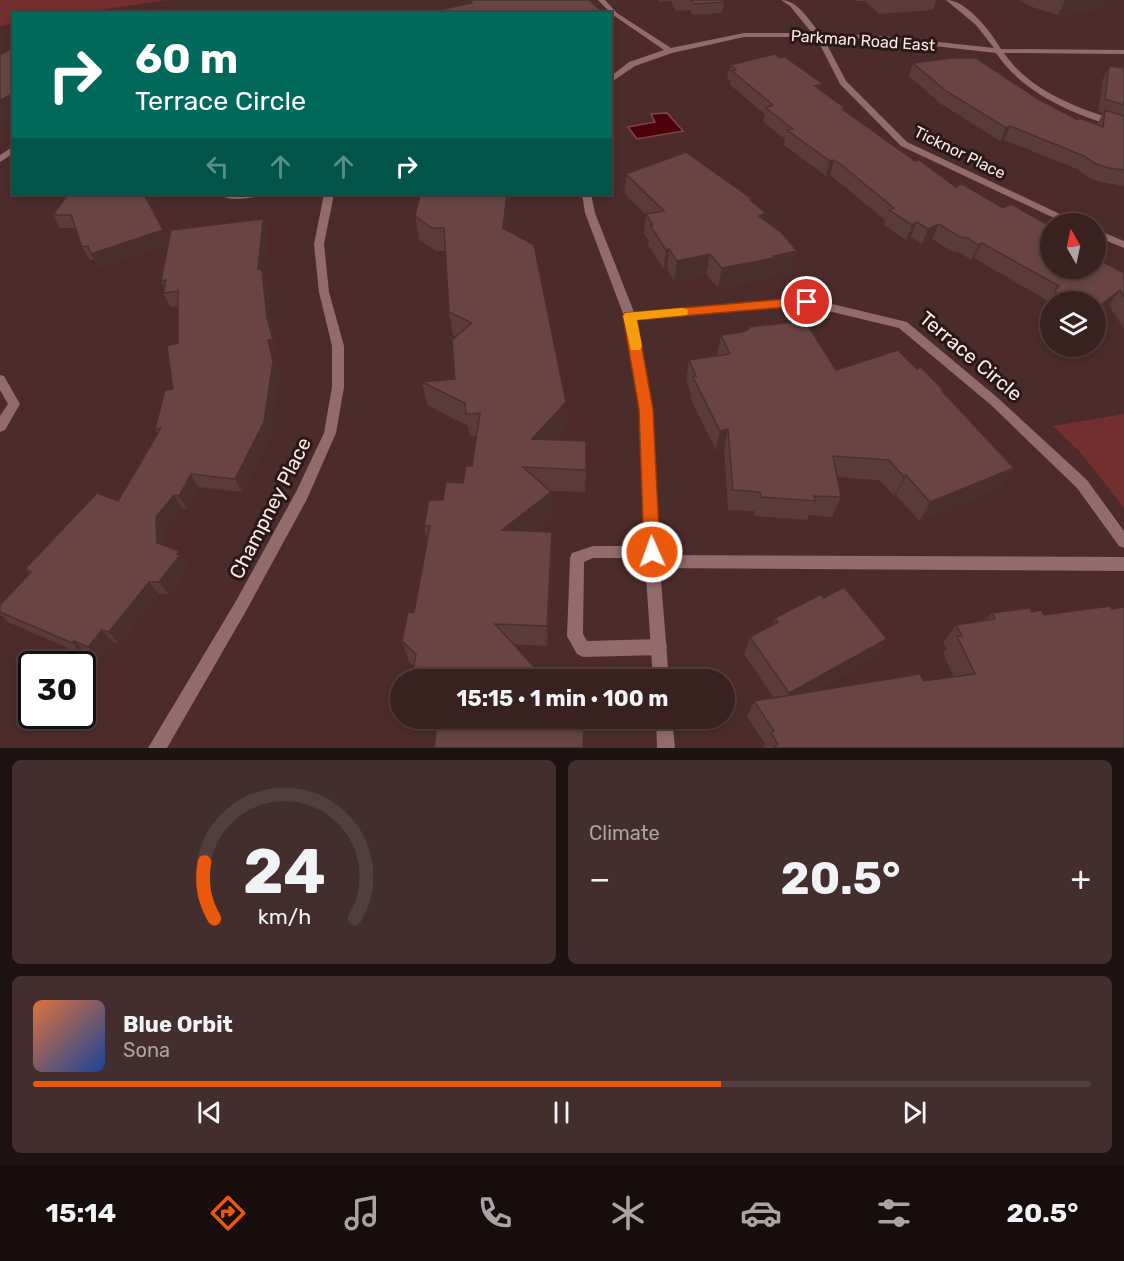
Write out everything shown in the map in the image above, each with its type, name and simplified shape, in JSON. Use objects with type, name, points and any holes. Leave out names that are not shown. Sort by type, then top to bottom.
[{"type":"street","points":[[601,0],[615,14],[670,51]]},
{"type":"street","name":"Ticknor Place","points":[[784,0],[792,5],[818,35],[843,82],[904,144],[1052,213]]},
{"type":"street","points":[[949,0],[978,22],[1023,79],[1054,99],[1124,126]]},
{"type":"street","name":"Parkman Road East","points":[[612,79],[632,64],[670,51],[744,35],[882,38],[999,51],[1124,52]]},
{"type":"street","points":[[227,196],[242,195]]},
{"type":"street","name":"Champney Place","points":[[157,748],[242,606],[302,495],[330,433],[338,387],[338,346],[324,292],[319,244],[329,195]]},
{"type":"street","points":[[586,195],[590,213],[630,316],[646,409],[652,557],[660,669]]},
{"type":"street","points":[[1106,237],[1124,245]]},
{"type":"street","name":"Terrace Circle","points":[[630,316],[807,302],[903,325],[995,402],[1082,484],[1124,542]]},
{"type":"street","points":[[0,379],[14,404],[0,427]]},
{"type":"street","points":[[659,647],[583,649],[575,636],[577,558],[593,552],[652,557],[1124,564]]},
{"type":"street","points":[[665,729],[666,748]]},
{"type":"shaded area","points":[[0,0],[167,0],[88,12],[12,12],[12,24],[0,26]]},
{"type":"shaded area","points":[[667,113],[683,131],[637,139],[628,127],[655,122],[651,114]]},
{"type":"shaded area","points":[[1124,414],[1124,508],[1081,453],[1053,426]]},
{"type":"building","points":[[471,0],[589,0],[603,12],[430,12],[472,3]]},
{"type":"building","points":[[691,0],[723,0],[724,2],[694,4]]},
{"type":"building","points":[[12,48],[12,93],[0,101],[0,55]]},
{"type":"building","points":[[775,54],[780,58],[785,57],[823,84],[815,86],[845,108],[842,109],[915,161],[919,160],[956,187],[962,184],[1003,208],[1011,204],[1040,220],[1040,275],[982,243],[978,245],[939,224],[928,229],[917,222],[912,225],[889,210],[894,208],[839,163],[834,160],[830,161],[787,130],[793,129],[766,108],[773,105],[732,71],[736,70],[730,65]]},
{"type":"building","points":[[953,58],[976,58],[1038,99],[1078,120],[1079,118],[1103,127],[1105,110],[1124,116],[1124,170],[1096,164],[1084,156],[1010,126],[1006,128],[946,91],[913,63]]},
{"type":"building","points":[[1109,66],[1124,68],[1124,105],[1105,99]]},
{"type":"building","points":[[686,152],[752,199],[750,200],[766,213],[759,216],[782,233],[797,251],[722,268],[710,254],[677,261],[669,249],[666,250],[650,225],[653,225],[646,214],[664,211],[626,174]]},
{"type":"building","points":[[67,195],[145,195],[163,230],[91,254],[88,246],[82,247],[71,215],[53,215]]},
{"type":"building","points":[[420,195],[507,195],[503,228],[534,245],[566,402],[532,439],[586,441],[586,470],[523,467],[551,492],[502,530],[552,532],[547,626],[495,624],[536,669],[414,669],[416,654],[402,641],[408,612],[414,613],[430,526],[424,526],[429,500],[443,500],[446,482],[463,483],[466,466],[472,466],[480,413],[466,414],[465,403],[422,382],[455,379],[452,340],[472,323],[449,312],[444,228],[432,228],[415,216]]},
{"type":"building","points":[[263,219],[258,269],[262,270],[267,318],[273,339],[268,340],[273,361],[264,422],[235,479],[191,474],[179,496],[174,495],[156,517],[157,543],[179,551],[177,554],[180,555],[159,582],[149,582],[109,632],[102,630],[88,647],[74,641],[72,643],[0,612],[0,605],[31,572],[25,569],[97,493],[118,501],[161,428],[155,429],[165,390],[173,389],[167,346],[178,343],[178,291],[163,293],[166,280],[161,281],[171,230]]},
{"type":"building","points":[[1106,264],[1124,273],[1124,297],[1120,290],[1106,301],[1106,291],[1055,291],[1059,286],[1046,279],[1106,279]]},
{"type":"building","points":[[805,321],[836,370],[898,350],[917,369],[921,367],[1014,468],[930,502],[889,460],[833,456],[841,497],[814,496],[815,501],[761,497],[760,492],[733,490],[728,429],[720,431],[693,377],[696,376],[689,360],[730,354],[721,335],[742,332],[749,329],[748,327]]},
{"type":"building","points":[[844,587],[887,639],[789,693],[750,637],[778,622],[775,618],[821,594],[824,598]]},
{"type":"building","points":[[1110,606],[1112,609],[1124,607],[1124,748],[775,748],[778,744],[771,733],[774,731],[754,701],[920,674],[924,681],[975,674],[957,636],[962,636],[956,625],[995,619],[992,613],[1030,608],[1032,612],[1041,610],[1044,615]]},
{"type":"building","points":[[437,729],[584,729],[583,748],[434,748]]},
{"type":"slow traffic","points":[[635,346],[630,316],[682,312]]},
{"type":"route","points":[[652,552],[646,409],[630,316],[807,302]]}]
